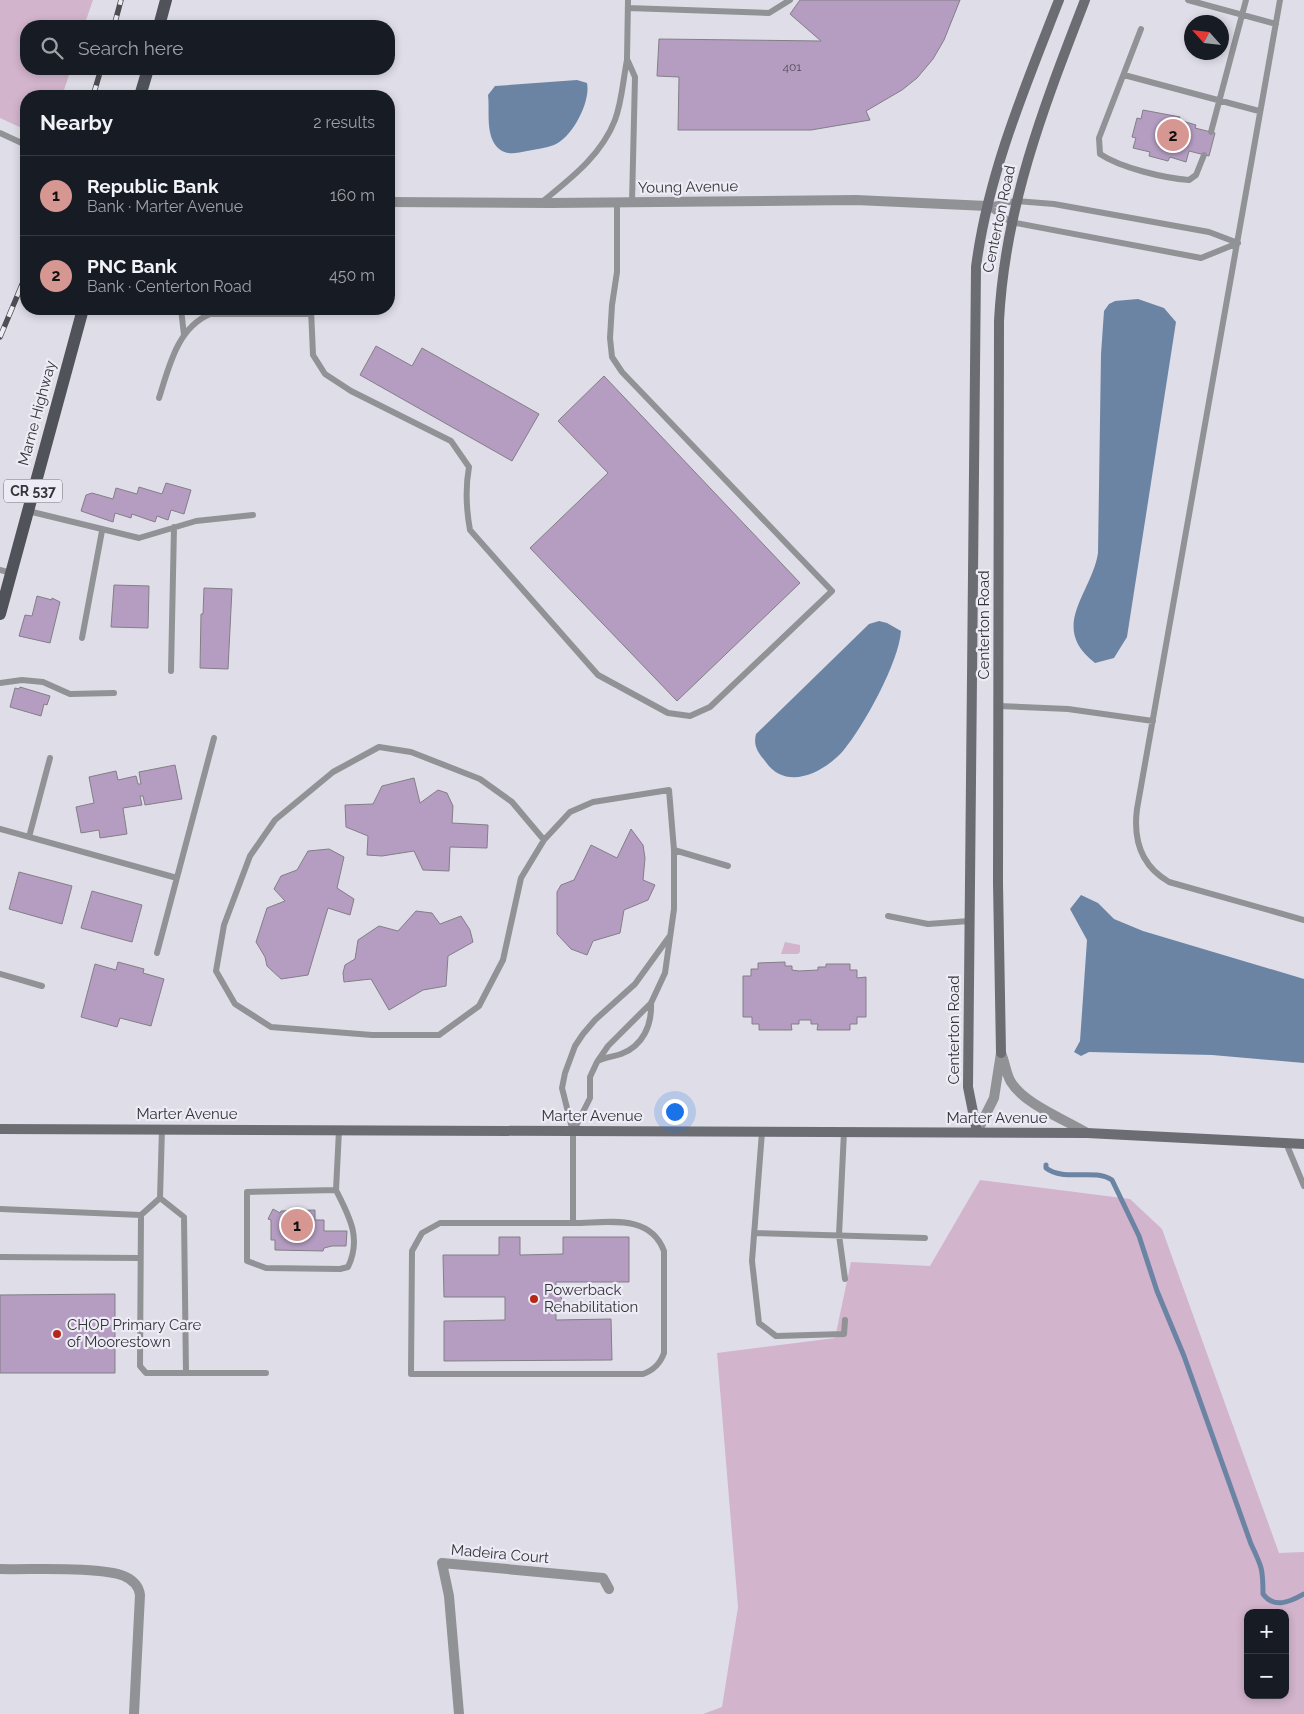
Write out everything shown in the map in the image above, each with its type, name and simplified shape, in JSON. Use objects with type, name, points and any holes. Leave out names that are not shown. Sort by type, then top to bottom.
[{"type":"main road","points":[[161,20],[166,0]]},
{"type":"main road","name":"Centerton Road","points":[[977,1132],[968,1087],[974,297],[980,235],[986,206],[1028,77],[1059,0]]},
{"type":"main road","name":"Centerton Road","points":[[1001,1053],[998,706],[999,321],[1002,275],[1022,173],[1047,99],[1086,0]]},
{"type":"main road","points":[[142,90],[146,75]]},
{"type":"main road","name":"Marne Highway","points":[[0,614],[5,572],[28,511],[81,315]]},
{"type":"main road","name":"Marter Avenue","points":[[0,1129],[162,1128],[573,1132],[1088,1133],[1304,1144]]},
{"type":"street","name":"Young Avenue","points":[[395,202],[541,203],[856,200],[986,206]]},
{"type":"street","name":"Centerton Road","points":[[977,1132],[994,1098],[1001,1053]]},
{"type":"street","points":[[1001,1053],[1011,1082],[1023,1094],[1046,1110],[1088,1133]]},
{"type":"street","name":"Madeira Court","points":[[459,1714],[449,1596],[442,1564],[603,1578],[609,1589]]},
{"type":"street","points":[[0,1570],[103,1572],[125,1576],[139,1588],[134,1714]]},
{"type":"lane","points":[[541,203],[580,171],[610,130],[618,110],[627,59],[628,0]]},
{"type":"lane","points":[[628,8],[769,13],[790,0]]},
{"type":"lane","points":[[1188,0],[1276,24]]},
{"type":"lane","points":[[1211,132],[1218,113],[1246,0]]},
{"type":"lane","points":[[1280,0],[1135,825],[1140,852],[1151,868],[1161,877],[1176,884],[1304,920]]},
{"type":"lane","points":[[1141,29],[1099,138],[1100,154],[1106,158],[1170,178],[1189,180],[1196,175],[1204,155]]},
{"type":"lane","points":[[627,59],[635,77],[632,202]]},
{"type":"lane","points":[[1124,75],[1259,112]]},
{"type":"lane","points":[[0,133],[20,142]]},
{"type":"lane","points":[[986,206],[1016,201],[1054,204],[1209,232],[1238,243]]},
{"type":"lane","points":[[311,315],[313,355],[325,374],[352,391],[451,441],[469,467],[466,501],[470,530],[598,675],[668,713],[690,716],[710,707],[832,591],[622,372],[612,357],[610,338],[617,272],[617,202]]},
{"type":"lane","points":[[986,206],[1011,222],[1201,258],[1238,243]]},
{"type":"lane","points":[[182,315],[184,335]]},
{"type":"lane","points":[[159,398],[173,355],[184,335],[200,318],[208,315]]},
{"type":"lane","points":[[28,511],[102,531],[139,538],[196,521],[253,515]]},
{"type":"lane","points":[[171,671],[174,527]]},
{"type":"lane","points":[[82,638],[102,531]]},
{"type":"lane","points":[[0,682],[22,680],[43,682],[70,694],[114,693]]},
{"type":"lane","points":[[998,706],[1068,709],[1153,721]]},
{"type":"lane","points":[[157,952],[214,738]]},
{"type":"lane","points":[[544,840],[512,802],[480,779],[411,752],[378,747],[333,772],[275,820],[250,856],[224,925],[216,971],[235,1004],[271,1027],[372,1035],[439,1035],[479,1006],[502,960],[521,878],[544,840],[570,812],[593,802],[669,790],[674,850],[674,909],[664,973],[651,1003],[650,1023],[639,1042],[622,1054],[597,1062]]},
{"type":"lane","points":[[29,837],[50,758]]},
{"type":"lane","points":[[0,829],[177,878]]},
{"type":"lane","points":[[674,850],[728,866]]},
{"type":"lane","points":[[888,916],[928,924],[969,921]]},
{"type":"lane","points":[[573,1224],[573,1132],[562,1088],[564,1073],[576,1046],[594,1020],[635,984],[669,938]]},
{"type":"lane","points":[[0,974],[42,986]]},
{"type":"lane","points":[[573,1132],[590,1098],[590,1077],[597,1062],[608,1046],[651,1003]]},
{"type":"lane","points":[[0,1209],[141,1215],[160,1198],[162,1128]]},
{"type":"lane","points":[[336,1190],[247,1192],[246,1261],[266,1268],[340,1269],[348,1267],[353,1257],[353,1224],[336,1190],[339,1130]]},
{"type":"lane","points":[[762,1132],[752,1261],[759,1323],[776,1336],[844,1334],[845,1320]]},
{"type":"lane","points":[[844,1132],[839,1235],[845,1279]]},
{"type":"lane","points":[[1286,1143],[1304,1186]]},
{"type":"lane","points":[[160,1198],[184,1217],[186,1373]]},
{"type":"lane","points":[[141,1215],[140,1366],[146,1373],[266,1374]]},
{"type":"lane","points":[[440,1223],[573,1224],[633,1224],[644,1226],[653,1232],[660,1241],[664,1251],[664,1354],[656,1367],[643,1374],[411,1374],[412,1251],[422,1233],[440,1223]]},
{"type":"lane","points":[[755,1232],[925,1238]]},
{"type":"lane","points":[[0,1257],[140,1258]]},
{"type":"shaded area","points":[[0,0],[93,0],[86,20],[20,20],[20,75],[69,75],[64,90],[20,90],[20,127],[0,118]]},
{"type":"shaded area","points":[[785,942],[800,945],[800,952],[798,954],[781,954]]},
{"type":"shaded area","points":[[980,1180],[1130,1199],[1162,1229],[1279,1553],[1304,1552],[1304,1714],[703,1714],[722,1707],[738,1607],[717,1353],[835,1338],[851,1262],[930,1266]]},
{"type":"water","points":[[577,80],[587,83],[586,100],[579,119],[561,141],[548,147],[516,153],[504,152],[498,148],[491,137],[489,123],[488,95],[495,86]]},
{"type":"water","points":[[1138,299],[1164,308],[1176,322],[1127,637],[1114,658],[1095,663],[1081,650],[1075,636],[1074,623],[1098,553],[1101,354],[1104,311],[1109,304],[1115,301]]},
{"type":"water","points":[[879,621],[901,631],[899,644],[887,676],[861,726],[843,751],[825,766],[804,776],[783,776],[762,758],[755,742],[756,734],[869,624]]},
{"type":"water","points":[[1081,895],[1098,903],[1114,919],[1143,931],[1304,979],[1304,1063],[1212,1055],[1089,1052],[1081,1056],[1074,1052],[1080,1041],[1087,940],[1070,909]]},
{"type":"building","points":[[800,0],[960,0],[944,40],[933,59],[917,78],[902,90],[866,111],[870,120],[811,130],[678,130],[679,77],[657,76],[659,39],[821,41],[790,14]]},
{"type":"building","points":[[1143,110],[1180,117],[1179,120],[1196,125],[1195,128],[1215,133],[1209,156],[1189,151],[1186,162],[1170,157],[1168,161],[1149,156],[1150,152],[1133,148],[1136,138],[1132,137],[1137,118],[1141,119]]},
{"type":"building","points":[[376,346],[412,366],[422,348],[539,414],[512,461],[360,375]]},
{"type":"building","points":[[604,376],[800,583],[677,701],[530,548],[608,473],[558,421]]},
{"type":"building","points":[[166,483],[191,490],[184,514],[171,510],[168,520],[157,516],[155,522],[132,514],[131,518],[115,513],[113,522],[81,511],[86,495],[92,493],[113,499],[116,488],[137,494],[139,487],[162,494]]},
{"type":"building","points":[[114,585],[149,586],[148,628],[111,627]]},
{"type":"building","points":[[204,588],[232,589],[228,669],[200,668],[201,614],[203,614]]},
{"type":"building","points":[[37,596],[52,600],[52,598],[60,602],[50,643],[19,636],[25,615],[32,616]]},
{"type":"building","points":[[20,687],[50,696],[47,705],[44,704],[41,716],[10,707],[15,688],[19,689]]},
{"type":"building","points":[[175,765],[182,799],[145,805],[143,796],[140,796],[142,805],[123,808],[127,834],[100,838],[99,830],[81,833],[76,807],[94,803],[89,777],[116,771],[118,780],[136,776],[138,784],[141,784],[139,772]]},
{"type":"building","points":[[414,778],[420,803],[438,790],[447,793],[453,806],[452,823],[488,825],[487,848],[450,847],[449,871],[423,870],[414,851],[382,856],[367,855],[368,836],[346,827],[345,805],[373,804],[382,786]]},
{"type":"building","points":[[631,829],[643,845],[645,858],[643,880],[655,885],[648,900],[624,910],[620,933],[593,941],[587,955],[571,949],[557,934],[557,892],[561,885],[574,880],[591,845],[617,858]]},
{"type":"building","points":[[329,849],[344,857],[337,888],[354,899],[350,915],[328,908],[308,975],[281,979],[267,966],[265,957],[256,942],[267,908],[285,901],[274,889],[281,876],[297,870],[308,851]]},
{"type":"building","points":[[19,872],[72,886],[62,924],[9,909]]},
{"type":"building","points":[[92,891],[142,905],[132,942],[81,928]]},
{"type":"building","points":[[416,911],[432,913],[440,924],[461,916],[470,930],[473,942],[448,956],[446,986],[423,990],[389,1010],[371,979],[344,982],[343,973],[345,965],[355,959],[358,940],[379,926],[398,931]]},
{"type":"building","points":[[118,962],[144,969],[143,973],[164,979],[151,1026],[120,1018],[117,1027],[81,1017],[95,964],[116,970]]},
{"type":"building","points":[[785,962],[785,966],[792,966],[792,970],[799,971],[818,970],[818,967],[826,967],[826,964],[850,964],[850,970],[857,970],[857,978],[866,977],[866,1017],[857,1017],[857,1024],[850,1024],[850,1030],[817,1030],[818,1024],[811,1024],[811,1020],[799,1020],[799,1024],[791,1024],[792,1030],[759,1030],[759,1024],[752,1024],[752,1017],[743,1017],[743,976],[751,976],[751,969],[758,969],[758,963]]},
{"type":"building","points":[[273,1209],[280,1213],[281,1211],[315,1210],[315,1220],[324,1220],[324,1231],[347,1231],[346,1246],[332,1246],[324,1248],[323,1251],[275,1250],[275,1240],[271,1240],[271,1220],[268,1219]]},
{"type":"building","name":"Powerback Rehabilitation","points":[[499,1237],[520,1237],[520,1255],[563,1254],[563,1237],[629,1237],[629,1282],[556,1282],[556,1295],[561,1297],[563,1302],[561,1306],[556,1307],[556,1320],[611,1319],[612,1360],[444,1361],[444,1321],[505,1320],[505,1297],[444,1297],[443,1255],[499,1255]]},
{"type":"building","name":"CHOP Primary Care of Moorestown","points":[[115,1294],[115,1373],[0,1373],[0,1295]]},
{"type":"waterway","points":[[1046,1165],[1046,1168],[1061,1174],[1097,1175],[1112,1180],[1139,1236],[1157,1291],[1184,1356],[1251,1544],[1260,1563],[1263,1594],[1267,1599],[1277,1603],[1282,1603],[1304,1594]]},
{"type":"railway","points":[[116,20],[121,0]]},
{"type":"railway","points":[[95,90],[99,75]]},
{"type":"railway","points":[[0,337],[20,289]]},
{"type":"place","name":"PNC Bank","points":[[1173,135]]},
{"type":"place","name":"Republic Bank","points":[[297,1225]]},
{"type":"place","name":"Powerback Rehabilitation","points":[[534,1299]]},
{"type":"place","name":"CHOP Primary Care of Moorestown","points":[[57,1334]]}]
